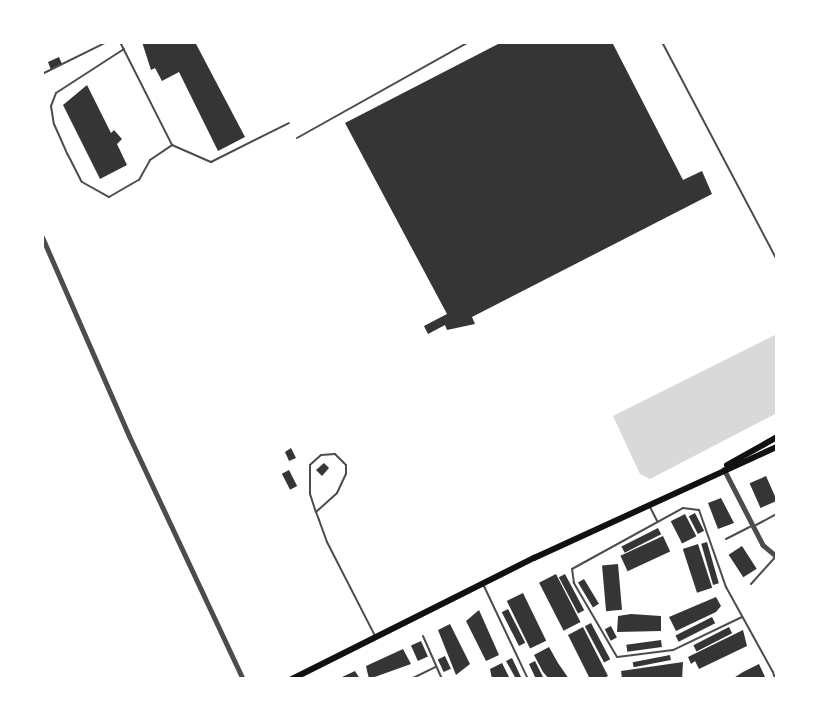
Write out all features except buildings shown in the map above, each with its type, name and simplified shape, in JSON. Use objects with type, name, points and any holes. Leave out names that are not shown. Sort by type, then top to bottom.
[{"type":"main road","points":[[723,469],[777,437]]},
{"type":"main road","points":[[292,679],[483,583],[723,469],[777,447]]},
{"type":"street","points":[[42,237],[243,679]]},
{"type":"street","points":[[723,469],[763,545],[777,555]]},
{"type":"lane","points":[[42,74],[107,42]]},
{"type":"lane","points":[[120,42],[172,145],[211,162],[289,123]]},
{"type":"lane","points":[[297,138],[469,42]]},
{"type":"lane","points":[[662,42],[777,260]]},
{"type":"lane","points":[[124,49],[56,93],[52,115],[68,155],[82,182],[109,197],[139,180],[150,160],[172,145]]},
{"type":"lane","points":[[316,512],[337,493],[346,474],[346,465],[335,454],[321,454],[310,465],[316,512],[375,637]]},
{"type":"lane","points":[[649,504],[658,522]]},
{"type":"lane","points":[[742,617],[673,650],[625,658],[612,653],[572,569],[683,508],[699,510],[726,587],[742,617],[775,679]]},
{"type":"lane","points":[[726,539],[777,514]]},
{"type":"lane","points":[[751,584],[777,555]]},
{"type":"lane","points":[[483,583],[528,679]]},
{"type":"lane","points":[[423,636],[442,679]]},
{"type":"lane","points":[[411,679],[436,667]]},
{"type":"shaded area","points":[[777,334],[777,413],[650,479],[640,474],[613,416]]}]
